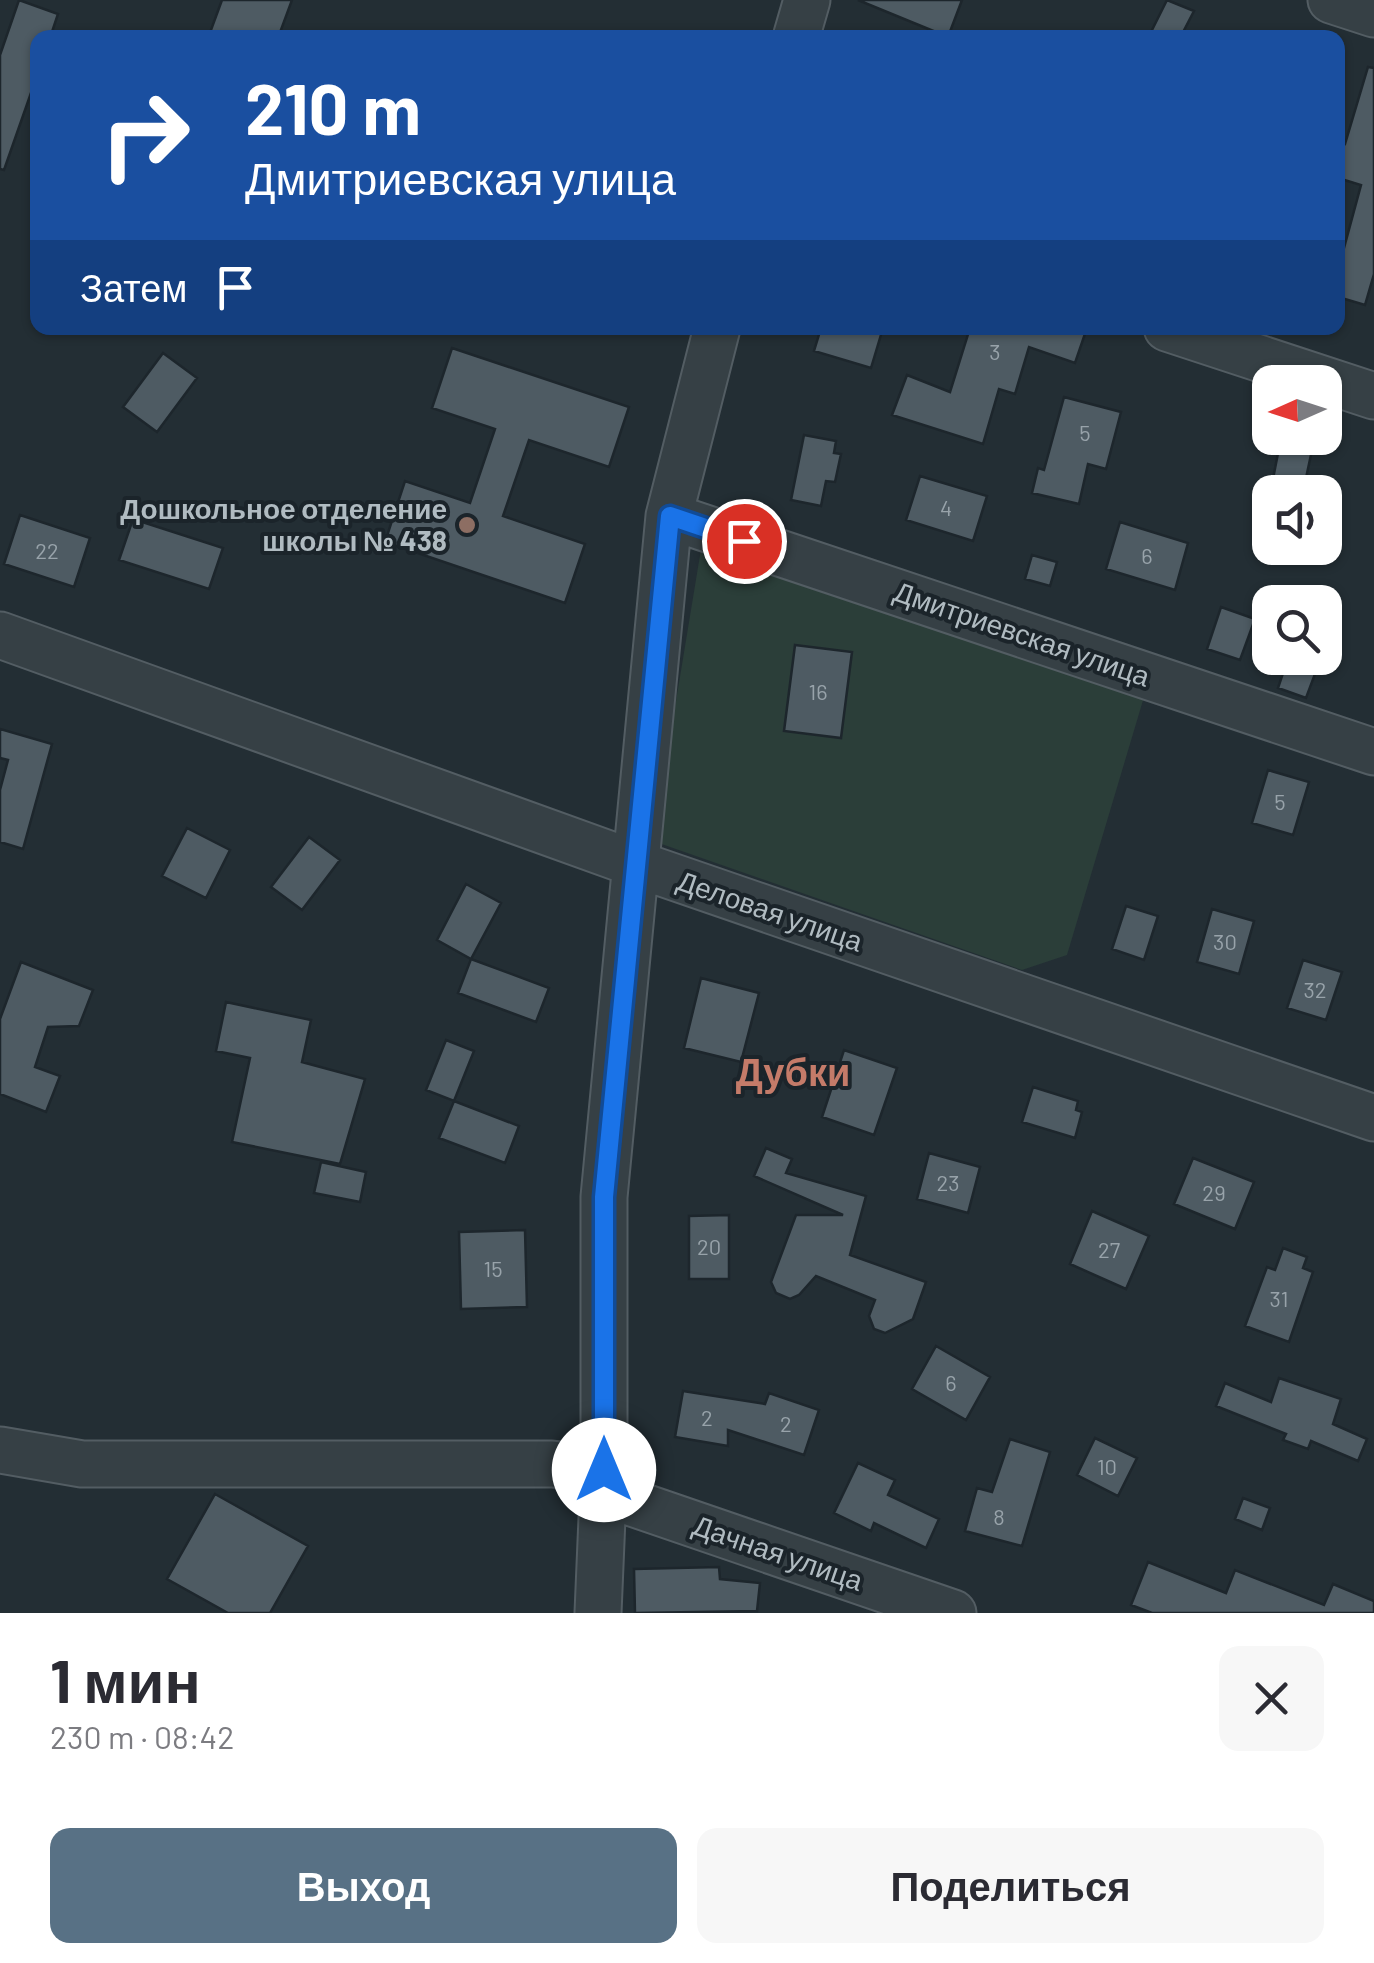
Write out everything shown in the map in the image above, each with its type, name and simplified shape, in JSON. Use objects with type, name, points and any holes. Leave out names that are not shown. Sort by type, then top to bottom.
[{"type":"street","points":[[798,30],[807,0]]},
{"type":"street","points":[[1332,0],[1374,14]]},
{"type":"street","points":[[598,1613],[604,1482],[604,1197],[670,516],[715,335]]},
{"type":"street","points":[[1188,335],[1374,396]]},
{"type":"street","name":"Дмитриевская улица","points":[[670,516],[1374,752]]},
{"type":"street","name":"Деловая улица","points":[[0,635],[636,864],[1374,1118]]},
{"type":"street","name":"Дачная улица","points":[[0,1450],[82,1464],[552,1464],[953,1613]]},
{"type":"green space","points":[[703,537],[1144,697],[1067,955],[1022,970],[653,841]]},
{"type":"building","points":[[19,0],[58,14],[53,30],[30,30],[30,96],[4,170],[0,169],[0,55]]},
{"type":"building","points":[[222,0],[292,0],[281,30],[211,30]]},
{"type":"building","points":[[858,0],[962,0],[951,30],[931,30]]},
{"type":"building","points":[[1167,0],[1194,11],[1184,30],[1152,30]]},
{"type":"building","points":[[1368,67],[1374,68],[1374,274],[1365,305],[1345,299],[1345,244],[1361,185],[1345,180],[1345,144]]},
{"type":"building","points":[[819,335],[881,335],[871,368],[814,351]]},
{"type":"building","points":[[968,335],[1085,335],[1075,363],[1029,347],[1015,394],[999,389],[983,444],[892,415],[907,375],[950,392]]},
{"type":"building","points":[[452,348],[629,407],[609,467],[529,440],[503,516],[585,544],[565,603],[385,542],[405,481],[470,503],[495,429],[432,408]]},
{"type":"building","points":[[163,353],[197,378],[157,432],[123,407]]},
{"type":"building","points":[[1064,397],[1121,412],[1106,469],[1088,464],[1079,504],[1032,493],[1038,468],[1044,470]]},
{"type":"building","points":[[804,435],[836,441],[834,453],[841,454],[835,482],[826,481],[821,506],[791,500]]},
{"type":"building","points":[[1278,455],[1311,455],[1307,475],[1274,475]]},
{"type":"building","points":[[920,476],[987,496],[973,541],[906,520]]},
{"type":"building","points":[[20,515],[90,538],[74,587],[4,564]]},
{"type":"building","points":[[133,519],[223,548],[209,589],[119,560]]},
{"type":"building","points":[[1120,522],[1188,543],[1175,590],[1106,569]]},
{"type":"building","points":[[1032,555],[1057,562],[1050,586],[1025,579]]},
{"type":"building","points":[[1221,607],[1252,618],[1240,660],[1207,649]]},
{"type":"building","points":[[795,645],[852,652],[841,738],[784,731]]},
{"type":"building","points":[[1282,675],[1315,675],[1306,698],[1278,688]]},
{"type":"building","points":[[0,729],[52,744],[23,849],[0,842],[0,790],[8,760],[0,758]]},
{"type":"building","points":[[1268,770],[1309,782],[1293,835],[1252,823]]},
{"type":"building","points":[[187,828],[230,850],[206,898],[162,876]]},
{"type":"building","points":[[309,837],[340,860],[302,910],[271,887]]},
{"type":"building","points":[[466,884],[501,903],[471,959],[437,940]]},
{"type":"building","points":[[1126,906],[1158,916],[1144,960],[1112,949]]},
{"type":"building","points":[[1212,909],[1254,921],[1239,974],[1197,962]]},
{"type":"building","points":[[471,959],[549,988],[536,1022],[458,993]]},
{"type":"building","points":[[1303,960],[1342,972],[1326,1020],[1287,1008]]},
{"type":"building","points":[[21,962],[93,990],[79,1026],[48,1027],[35,1067],[60,1076],[46,1112],[0,1094],[0,1019]]},
{"type":"building","points":[[701,978],[759,993],[741,1062],[684,1048]]},
{"type":"building","points":[[226,1002],[311,1020],[302,1062],[365,1079],[340,1164],[232,1142],[250,1058],[216,1051]]},
{"type":"building","points":[[446,1040],[474,1051],[454,1101],[426,1090]]},
{"type":"building","points":[[844,1050],[897,1068],[874,1135],[822,1117]]},
{"type":"building","points":[[1033,1087],[1078,1101],[1076,1110],[1082,1112],[1075,1138],[1022,1122]]},
{"type":"building","points":[[454,1101],[519,1126],[505,1163],[439,1138]]},
{"type":"building","points":[[766,1148],[792,1159],[786,1173],[866,1196],[850,1255],[926,1282],[913,1319],[885,1333],[874,1329],[869,1316],[875,1300],[816,1276],[790,1299],[776,1293],[771,1282],[796,1215],[843,1215],[754,1176]]},
{"type":"building","points":[[929,1153],[980,1167],[968,1213],[917,1199]]},
{"type":"building","points":[[1193,1158],[1254,1182],[1235,1229],[1174,1204]]},
{"type":"building","points":[[321,1162],[366,1172],[360,1202],[314,1193]]},
{"type":"building","points":[[1092,1211],[1149,1236],[1126,1289],[1070,1264]]},
{"type":"building","points":[[729,1215],[729,1279],[689,1279],[689,1216]]},
{"type":"building","points":[[525,1230],[527,1307],[461,1309],[459,1232]]},
{"type":"building","points":[[1283,1248],[1307,1257],[1303,1268],[1313,1272],[1289,1342],[1245,1326],[1267,1267],[1275,1270]]},
{"type":"building","points":[[936,1346],[990,1377],[966,1420],[912,1389]]},
{"type":"building","points":[[1279,1378],[1341,1399],[1333,1424],[1367,1439],[1358,1461],[1311,1441],[1308,1449],[1283,1440],[1286,1434],[1216,1406],[1225,1383],[1271,1402]]},
{"type":"building","points":[[683,1391],[765,1404],[769,1393],[819,1410],[804,1455],[728,1430],[728,1446],[675,1437]]},
{"type":"building","points":[[1095,1438],[1137,1458],[1118,1496],[1077,1475]]},
{"type":"building","points":[[1010,1439],[1050,1452],[1022,1546],[965,1531],[977,1488],[992,1492]]},
{"type":"building","points":[[858,1463],[895,1480],[888,1495],[939,1519],[926,1548],[874,1523],[871,1531],[834,1513]]},
{"type":"building","points":[[215,1494],[308,1546],[270,1613],[228,1613],[167,1579]]},
{"type":"building","points":[[1243,1498],[1270,1508],[1262,1530],[1235,1519]]},
{"type":"building","points":[[1148,1562],[1226,1593],[1235,1570],[1324,1605],[1333,1584],[1374,1601],[1374,1613],[1152,1613],[1131,1605]]},
{"type":"building","points":[[719,1567],[720,1579],[760,1583],[757,1611],[635,1613],[634,1569]]},
{"type":"place","name":"Дошкольное отделение школы № 438","points":[[467,525]]},
{"type":"district","name":"Дубки","points":[[793,1073]]},
{"type":"route","points":[[604,1470],[604,1197],[670,516],[744,541]]}]
